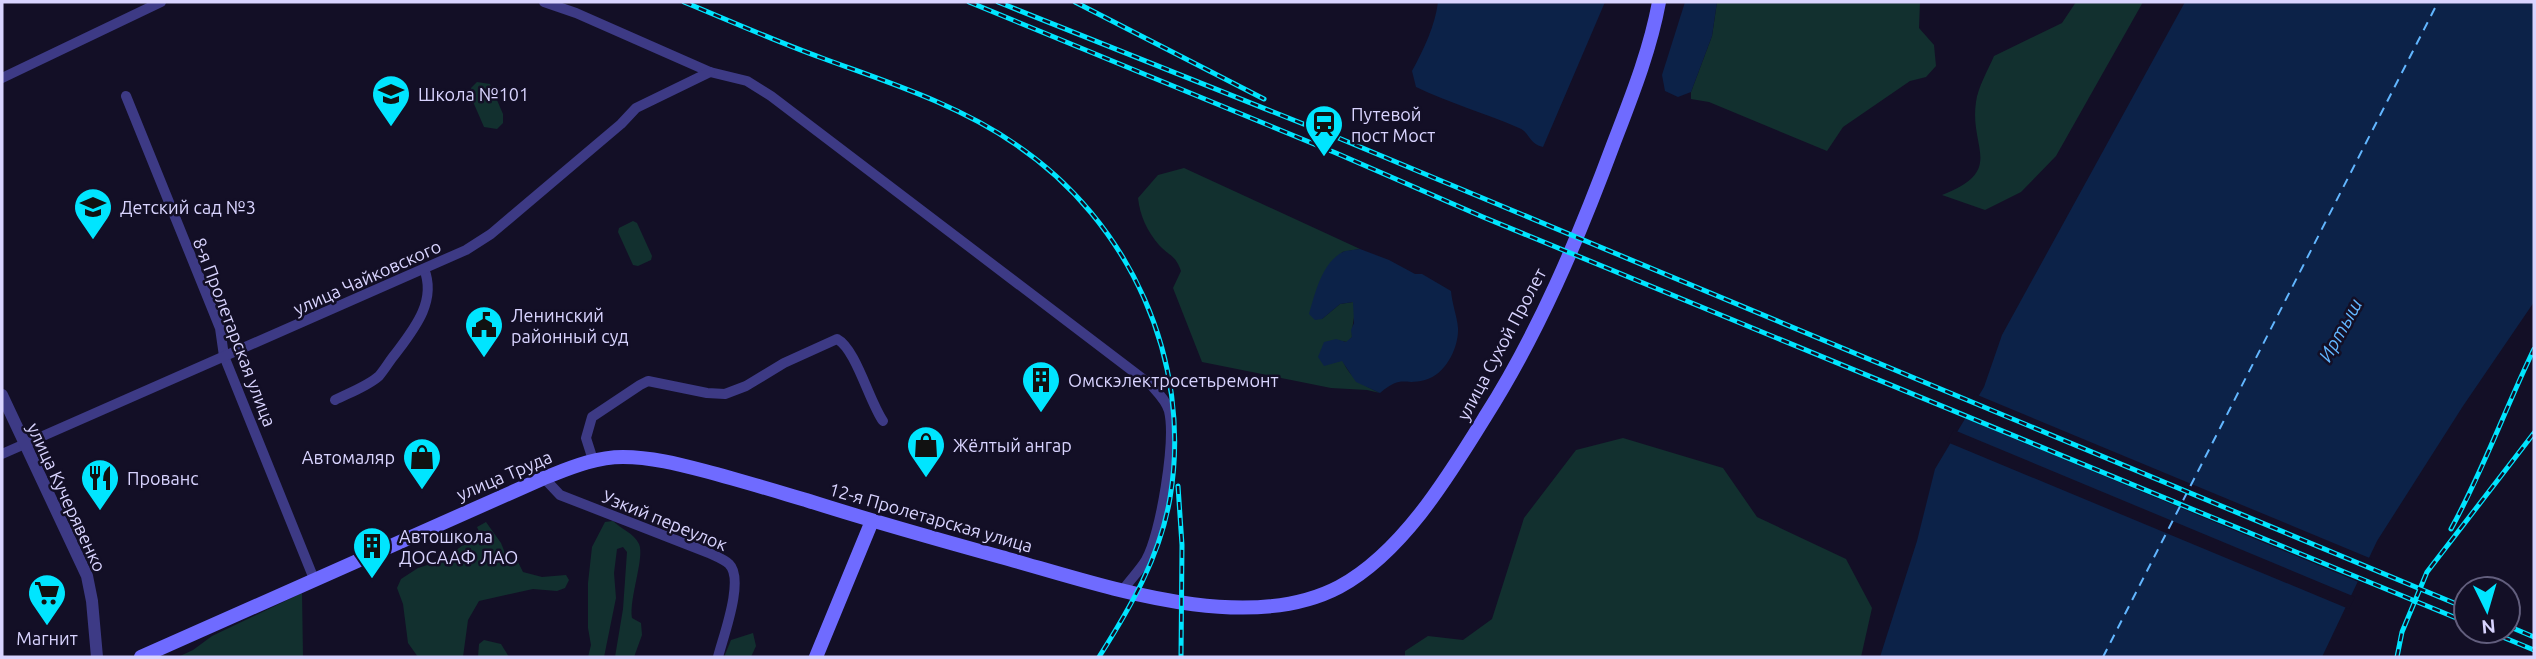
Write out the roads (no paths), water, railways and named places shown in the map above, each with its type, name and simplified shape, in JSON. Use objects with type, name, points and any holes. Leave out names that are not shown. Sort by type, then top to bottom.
[{"type":"main road","name":"улица Сухой Пролет","points":[[1260,608],[1309,600],[1357,575],[1404,531],[1452,470],[1501,392],[1547,306],[1584,225],[1643,64],[1659,2]]},
{"type":"main road","name":"12-я Пролетарская улица","points":[[593,460],[621,456],[667,461],[763,487],[872,522],[1123,590],[1181,604],[1260,608]]},
{"type":"main road","name":"улица Труда","points":[[141,657],[544,478],[593,460]]},
{"type":"main road","points":[[816,657],[872,522]]},
{"type":"street","points":[[2,78],[161,2]]},
{"type":"street","points":[[544,2],[576,13],[710,72],[747,81],[771,96],[1151,385],[1166,401],[1170,413],[1170,450],[1158,526],[1147,559],[1123,590]]},
{"type":"street","name":"улица Чайковского","points":[[2,454],[466,250],[491,234],[621,124],[636,108],[710,72]]},
{"type":"street","name":"8-я Пролетарская улица","points":[[126,96],[220,328],[224,356],[314,579]]},
{"type":"street","points":[[335,400],[378,377],[410,335],[424,311],[428,296],[428,278],[424,269]]},
{"type":"street","points":[[593,460],[586,438],[592,417],[640,385],[648,381],[706,393],[725,394],[746,386],[832,340],[840,340],[861,373],[867,393],[883,421]]},
{"type":"street","name":"улица Кучерявенко","points":[[2,395],[87,576],[97,657]]},
{"type":"street","name":"Узкий переулок","points":[[544,478],[560,495],[729,563],[734,571],[734,593],[718,657]]},
{"type":"water","points":[[1438,2],[1605,2],[1543,147],[1534,143],[1519,128],[1416,87],[1412,71],[1428,37]]},
{"type":"water","points":[[1685,2],[1717,2],[1712,36],[1691,92],[1678,97],[1665,91],[1662,75]]},
{"type":"water","name":"Иртыш","points":[[2185,2],[2534,2],[2534,302],[2463,406],[2377,541],[2322,657],[1880,657],[1917,541],[1935,469],[1984,387],[2002,335]]},
{"type":"water","points":[[1360,249],[1415,274],[1422,274],[1451,291],[1458,336],[1449,360],[1439,373],[1417,382],[1398,382],[1380,393],[1356,382],[1342,361],[1324,366],[1318,357],[1324,342],[1336,339],[1346,342],[1352,337],[1354,323],[1353,302],[1340,304],[1322,319],[1315,320],[1309,314],[1317,288],[1336,257],[1345,251]]},
{"type":"railway","points":[[684,2],[787,45],[921,95],[993,130],[1056,176],[1091,213],[1121,254],[1144,298],[1161,346],[1172,396],[1175,447],[1170,498],[1159,541],[1132,601],[1099,657]]},
{"type":"railway","points":[[969,2],[2452,616]]},
{"type":"railway","points":[[998,2],[1341,139],[2452,602]]},
{"type":"railway","points":[[1075,2],[1264,99]]},
{"type":"railway","points":[[2451,529],[2534,349]]},
{"type":"railway","points":[[2397,657],[2402,632],[2427,572],[2534,433]]},
{"type":"railway","points":[[1178,486],[1182,545],[1181,657]]},
{"type":"railway","points":[[2522,632],[2534,637]]},
{"type":"railway","points":[[2522,645],[2534,650]]},
{"type":"place","name":"Школа №101","points":[[391,128]]},
{"type":"place","name":"Путевой пост Мост","points":[[1324,158]]},
{"type":"place","name":"Детский сад №3","points":[[93,241]]},
{"type":"place","name":"Ленинский районный суд","points":[[484,359]]},
{"type":"place","name":"Омскэлектросетьремонт","points":[[1041,414]]},
{"type":"place","name":"Жёлтый ангар","points":[[926,479]]},
{"type":"place","name":"Автомаляр","points":[[422,491]]},
{"type":"place","name":"Прованс","points":[[100,512]]},
{"type":"place","name":"Автошкола ДОСААФ ЛАО","points":[[372,580]]},
{"type":"place","name":"Магнит","points":[[47,627]]}]
